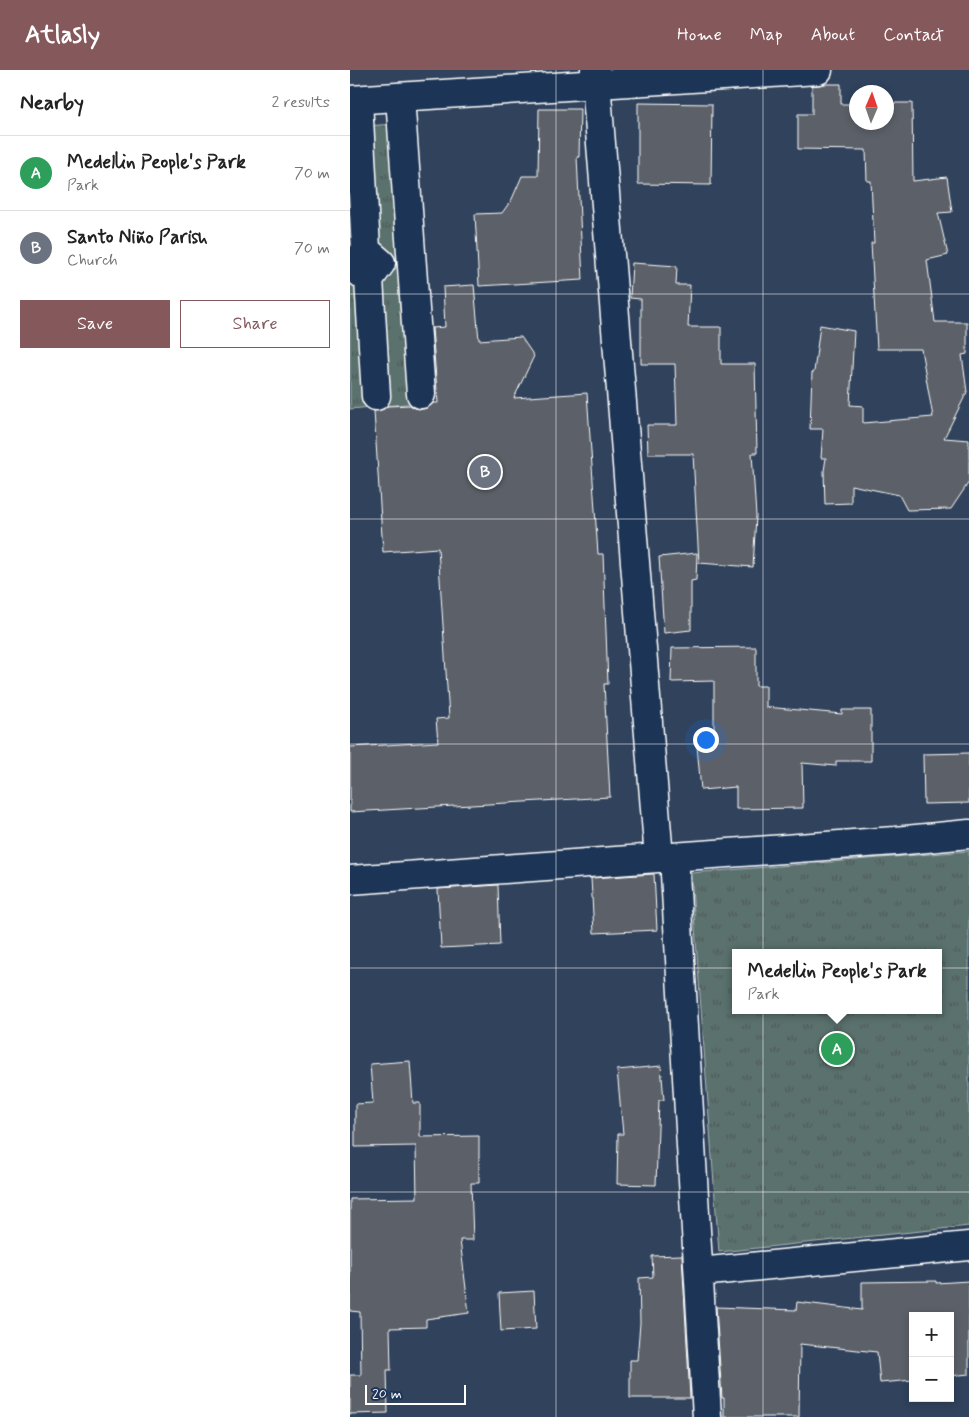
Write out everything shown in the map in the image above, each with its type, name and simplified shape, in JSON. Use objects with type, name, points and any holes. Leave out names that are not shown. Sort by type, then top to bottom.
[{"type":"street","points":[[376,396],[359,266],[354,100],[596,77],[818,70]]},
{"type":"street","points":[[596,77],[666,858],[699,1272],[707,1417]]},
{"type":"street","points":[[400,97],[421,394]]},
{"type":"street","points":[[350,880],[886,842],[969,834]]},
{"type":"street","points":[[699,1272],[969,1246]]},
{"type":"green space","points":[[410,123],[429,402],[350,409],[350,127]]},
{"type":"green space","points":[[969,851],[969,1226],[719,1252],[691,873]]},
{"type":"building","points":[[841,84],[841,104],[849,104],[849,130],[894,130],[894,103],[912,103],[913,181],[947,177],[952,212],[938,213],[948,255],[927,260],[935,322],[967,322],[967,354],[962,355],[967,392],[944,438],[969,440],[969,482],[951,509],[907,510],[899,495],[851,485],[851,503],[825,504],[824,471],[826,458],[821,458],[823,429],[810,429],[812,372],[814,372],[820,325],[854,331],[850,405],[863,406],[863,423],[933,417],[921,349],[877,349],[871,243],[874,243],[871,181],[867,181],[866,150],[798,149],[798,114],[812,114],[812,86]]},
{"type":"building","points":[[638,103],[712,104],[711,185],[638,184]]},
{"type":"building","points":[[539,109],[580,109],[579,157],[577,157],[583,280],[479,286],[475,214],[502,213],[512,199],[522,176],[538,176]]},
{"type":"building","points":[[632,263],[677,266],[676,285],[690,285],[688,327],[721,327],[721,364],[755,364],[757,453],[752,453],[756,516],[753,567],[699,563],[693,454],[648,454],[647,425],[677,425],[675,364],[641,364],[641,299],[630,298]]},
{"type":"building","points":[[474,285],[479,340],[521,337],[534,356],[514,398],[587,393],[598,554],[603,554],[608,684],[604,684],[610,797],[350,812],[350,747],[438,742],[436,719],[449,718],[438,548],[383,552],[374,411],[384,409],[387,406],[410,405],[423,409],[433,403],[438,403],[432,328],[445,327],[443,287]]},
{"type":"building","points":[[697,553],[696,580],[691,581],[691,630],[664,633],[659,557]]},
{"type":"building","points":[[756,647],[756,686],[766,686],[766,707],[842,714],[842,710],[871,710],[871,761],[836,761],[836,766],[802,763],[803,808],[736,809],[736,787],[701,790],[696,735],[714,733],[714,681],[671,682],[672,648]]},
{"type":"building","points":[[969,753],[969,803],[924,804],[923,754]]},
{"type":"building","points":[[654,874],[657,930],[594,933],[591,878]]},
{"type":"building","points":[[498,885],[500,945],[441,948],[438,889]]},
{"type":"building","points":[[410,1061],[413,1103],[420,1103],[420,1137],[479,1136],[479,1183],[471,1183],[473,1240],[460,1240],[469,1313],[426,1319],[426,1327],[390,1328],[391,1370],[387,1370],[388,1413],[350,1414],[350,1375],[361,1375],[360,1312],[350,1311],[350,1199],[417,1198],[416,1146],[355,1147],[355,1104],[373,1103],[370,1064]]},
{"type":"building","points":[[661,1066],[664,1100],[659,1100],[656,1185],[617,1184],[618,1134],[623,1134],[617,1070]]},
{"type":"building","points":[[682,1255],[690,1398],[630,1398],[630,1360],[637,1360],[640,1323],[639,1278],[653,1277],[652,1256]]},
{"type":"building","points":[[936,1281],[936,1283],[969,1281],[969,1374],[954,1376],[954,1312],[909,1312],[909,1380],[880,1383],[877,1352],[800,1344],[799,1417],[724,1417],[716,1307],[796,1310],[797,1302],[862,1310],[862,1282]]},
{"type":"building","points":[[534,1291],[536,1329],[501,1331],[499,1293]]},
{"type":"place","name":"Santo Niño Parish","points":[[485,472]]},
{"type":"place","name":"Medellin People's Park","points":[[837,1049]]}]
